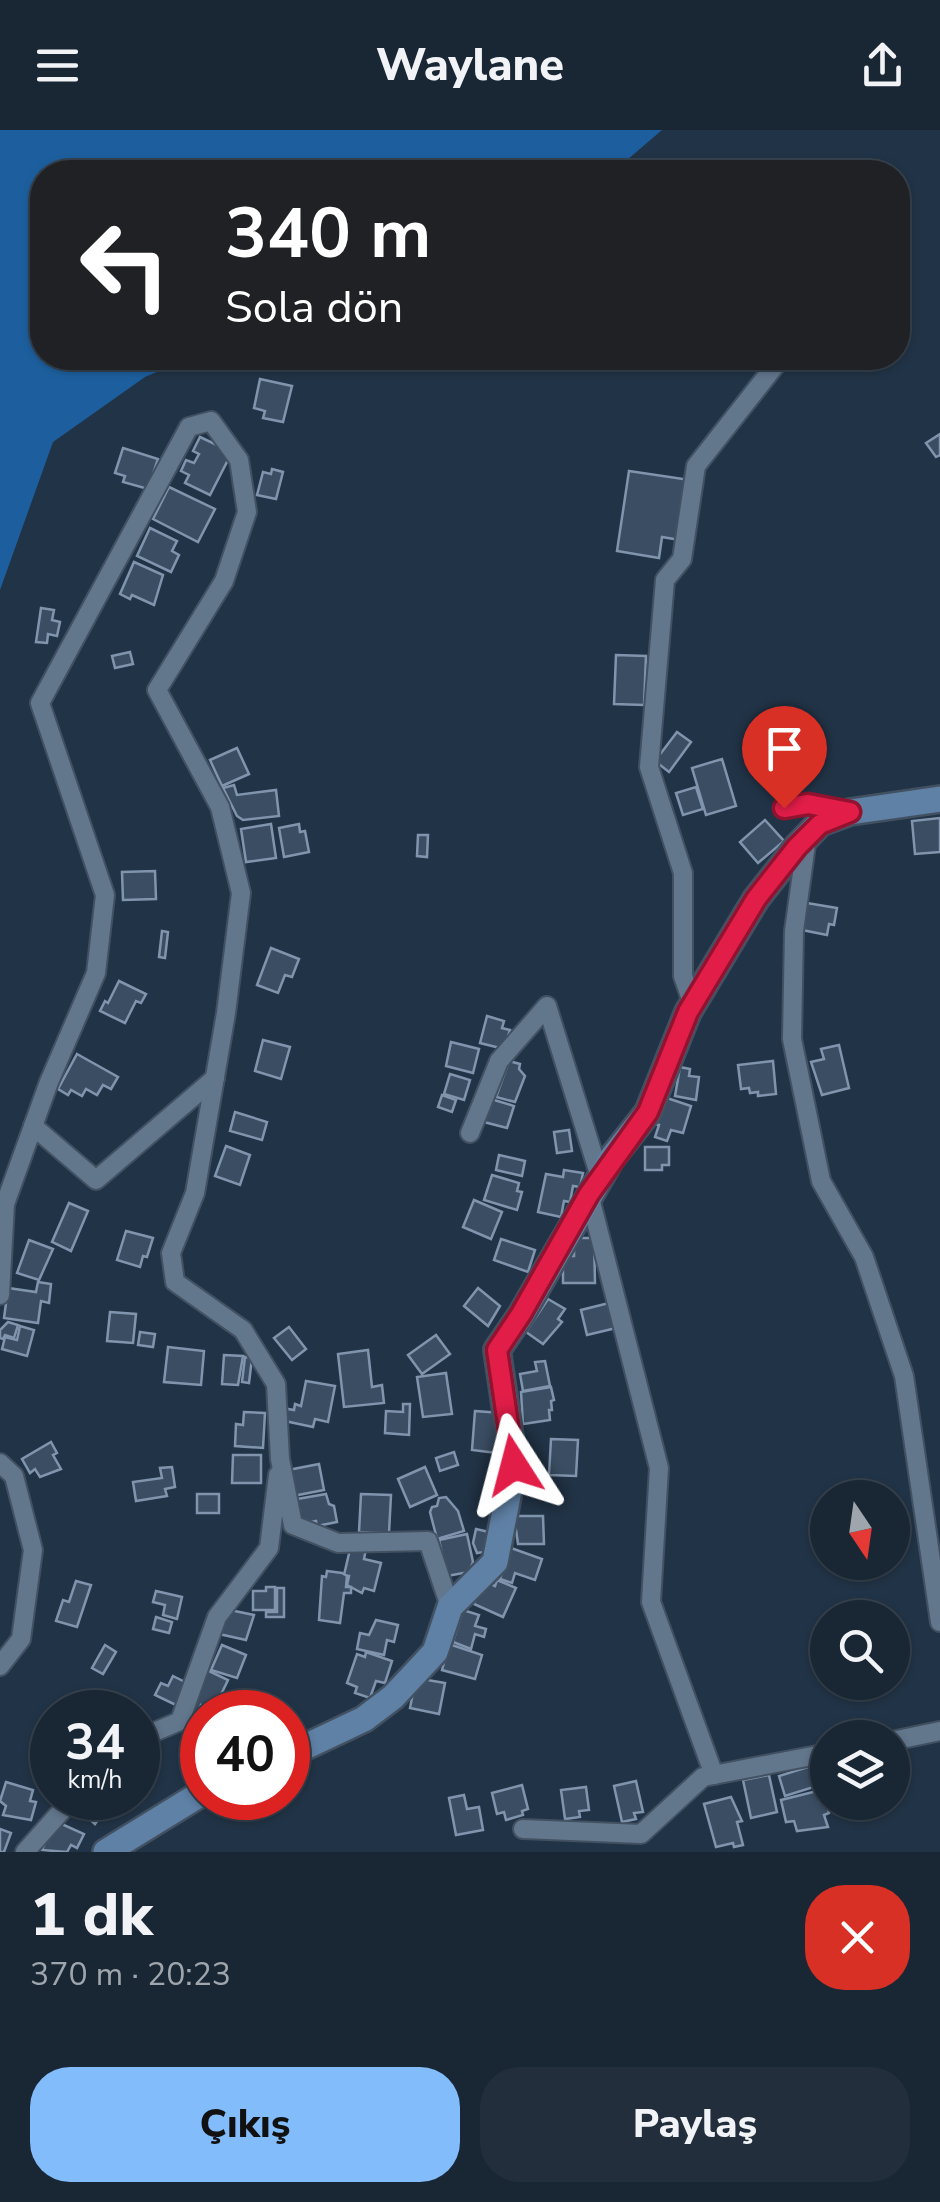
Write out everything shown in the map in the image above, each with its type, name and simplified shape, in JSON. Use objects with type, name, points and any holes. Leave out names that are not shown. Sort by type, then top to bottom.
[{"type":"street","points":[[692,1005],[683,976],[683,873],[648,767],[665,580],[682,559],[696,466],[772,370]]},
{"type":"street","points":[[0,1294],[5,1204],[96,973],[106,894],[40,703],[190,428],[211,420],[239,460],[247,512],[224,581],[157,690],[220,807],[241,894],[196,1193],[171,1253],[175,1282],[243,1330],[276,1384],[280,1460],[293,1525],[338,1542],[428,1540],[450,1606]]},
{"type":"street","points":[[310,1745],[364,1719],[393,1697],[435,1652],[450,1606],[495,1562],[514,1465],[497,1350],[594,1185],[648,1112],[692,1005],[756,899],[820,824],[850,812],[940,799]]},
{"type":"street","points":[[784,808],[808,804],[850,812]]},
{"type":"street","points":[[807,837],[794,931],[792,1038],[821,1181],[864,1257],[904,1376],[940,1622]]},
{"type":"street","points":[[470,1133],[499,1061],[547,1006],[594,1185],[659,1468],[651,1602],[714,1776]]},
{"type":"street","points":[[33,1126],[96,1180],[215,1078]]},
{"type":"street","points":[[160,1729],[180,1721],[217,1617],[269,1548],[280,1460]]},
{"type":"street","points":[[0,1463],[14,1476],[32,1550],[22,1639],[0,1666]]},
{"type":"street","points":[[910,1737],[940,1731]]},
{"type":"street","points":[[522,1829],[641,1834],[704,1777],[810,1757]]},
{"type":"street","points":[[106,1852],[180,1807]]},
{"type":"street","points":[[25,1852],[53,1820]]},
{"type":"shaded area","points":[[0,130],[662,130],[627,160],[30,160],[30,370],[162,370],[145,377],[53,442],[0,590]]},
{"type":"building","points":[[260,379],[292,386],[283,422],[263,418],[265,411],[254,408]]},
{"type":"building","points":[[940,434],[940,455],[936,457],[926,443]]},
{"type":"building","points":[[200,437],[232,452],[210,495],[185,483],[189,475],[181,471],[186,460],[194,463],[199,454],[193,451]]},
{"type":"building","points":[[123,448],[158,459],[148,489],[123,482],[125,476],[115,473]]},
{"type":"building","points":[[272,469],[283,472],[276,499],[257,495],[263,472],[271,474]]},
{"type":"building","points":[[629,471],[690,480],[680,540],[662,537],[659,558],[617,551]]},
{"type":"building","points":[[169,487],[215,509],[198,542],[153,519]]},
{"type":"building","points":[[150,528],[177,541],[172,551],[179,555],[171,572],[137,556]]},
{"type":"building","points":[[134,562],[163,575],[154,605],[120,594]]},
{"type":"building","points":[[41,608],[54,610],[52,620],[60,622],[57,636],[48,634],[47,643],[36,642]]},
{"type":"building","points":[[130,652],[133,664],[115,668],[112,656]]},
{"type":"building","points":[[616,655],[646,656],[644,705],[614,704]]},
{"type":"building","points":[[677,732],[691,742],[669,772],[655,761]]},
{"type":"building","points":[[237,748],[249,774],[222,786],[210,760]]},
{"type":"building","points":[[722,759],[736,806],[706,815],[692,768]]},
{"type":"building","points":[[234,785],[237,795],[276,790],[279,816],[243,820],[237,816],[223,788]]},
{"type":"building","points":[[696,787],[703,809],[683,815],[676,793]]},
{"type":"building","points":[[940,818],[940,852],[915,854],[912,821]]},
{"type":"building","points":[[765,820],[784,841],[758,863],[740,842]]},
{"type":"building","points":[[271,824],[276,858],[246,862],[241,829]]},
{"type":"building","points":[[299,824],[300,832],[305,831],[309,852],[284,857],[279,828]]},
{"type":"building","points":[[418,835],[428,835],[427,857],[417,856]]},
{"type":"building","points":[[155,871],[156,899],[123,900],[122,872]]},
{"type":"building","points":[[807,903],[837,908],[834,925],[829,924],[827,935],[802,930]]},
{"type":"building","points":[[162,931],[168,932],[165,958],[159,957]]},
{"type":"building","points":[[271,948],[299,959],[292,977],[285,975],[278,993],[257,985]]},
{"type":"building","points":[[119,981],[146,994],[141,1003],[136,1001],[125,1023],[100,1011]]},
{"type":"building","points":[[487,1016],[504,1021],[502,1028],[510,1030],[504,1049],[480,1043]]},
{"type":"building","points":[[263,1040],[290,1047],[281,1079],[255,1071]]},
{"type":"building","points":[[451,1042],[479,1049],[473,1073],[446,1066]]},
{"type":"building","points":[[839,1045],[849,1088],[822,1095],[811,1062],[824,1059],[821,1049]]},
{"type":"building","points":[[77,1054],[118,1077],[111,1089],[103,1085],[97,1095],[86,1089],[82,1096],[58,1089]]},
{"type":"building","points":[[509,1061],[520,1064],[525,1076],[515,1102],[496,1097]]},
{"type":"building","points":[[773,1061],[776,1094],[758,1096],[758,1092],[750,1093],[749,1088],[741,1089],[738,1065]]},
{"type":"building","points":[[680,1067],[690,1069],[689,1076],[699,1077],[696,1100],[675,1096]]},
{"type":"building","points":[[450,1074],[470,1080],[464,1100],[444,1094]]},
{"type":"building","points":[[442,1095],[456,1100],[452,1112],[438,1107]]},
{"type":"building","points":[[664,1097],[691,1106],[683,1133],[671,1130],[667,1141],[655,1137]]},
{"type":"building","points":[[491,1099],[514,1106],[507,1128],[484,1122]]},
{"type":"building","points":[[235,1112],[267,1122],[262,1140],[230,1131]]},
{"type":"building","points":[[569,1130],[572,1151],[557,1153],[554,1132]]},
{"type":"building","points":[[226,1146],[250,1155],[240,1185],[215,1176]]},
{"type":"building","points":[[645,1147],[669,1147],[669,1165],[662,1165],[662,1170],[645,1170]]},
{"type":"building","points":[[499,1155],[525,1161],[522,1176],[496,1170]]},
{"type":"building","points":[[564,1170],[583,1173],[580,1187],[573,1186],[561,1217],[538,1212],[546,1174],[563,1177]]},
{"type":"building","points":[[492,1175],[519,1183],[517,1191],[522,1192],[517,1210],[484,1200]]},
{"type":"building","points":[[474,1200],[502,1212],[491,1239],[463,1227]]},
{"type":"building","points":[[69,1203],[88,1211],[71,1251],[52,1242]]},
{"type":"building","points":[[126,1231],[153,1238],[140,1267],[117,1260]]},
{"type":"building","points":[[574,1238],[594,1238],[595,1283],[563,1283],[563,1256],[574,1256]]},
{"type":"building","points":[[501,1239],[535,1250],[528,1272],[494,1260]]},
{"type":"building","points":[[29,1240],[53,1249],[39,1280],[17,1273]]},
{"type":"building","points":[[38,1282],[51,1284],[49,1303],[41,1301],[38,1323],[4,1318],[8,1288],[36,1292]]},
{"type":"building","points":[[478,1288],[500,1306],[488,1326],[464,1306]]},
{"type":"building","points":[[548,1299],[565,1309],[558,1319],[562,1322],[543,1344],[526,1332]]},
{"type":"building","points":[[609,1303],[616,1328],[587,1335],[581,1310]]},
{"type":"building","points":[[110,1312],[136,1314],[133,1343],[107,1341]]},
{"type":"building","points":[[8,1322],[18,1325],[14,1338],[0,1338],[0,1330]]},
{"type":"building","points":[[20,1326],[34,1330],[27,1356],[2,1349],[5,1337],[17,1340]]},
{"type":"building","points":[[289,1327],[306,1349],[292,1360],[274,1338]]},
{"type":"building","points":[[140,1332],[155,1334],[153,1347],[138,1345]]},
{"type":"building","points":[[436,1335],[450,1354],[422,1374],[408,1355]]},
{"type":"building","points":[[168,1347],[204,1351],[201,1385],[164,1382]]},
{"type":"building","points":[[368,1350],[372,1387],[382,1385],[384,1403],[344,1407],[338,1354]]},
{"type":"building","points":[[224,1355],[243,1356],[238,1385],[222,1384]]},
{"type":"building","points":[[245,1357],[252,1358],[249,1383],[242,1382]]},
{"type":"building","points":[[545,1361],[550,1386],[523,1391],[520,1374],[537,1371],[535,1362]]},
{"type":"building","points":[[446,1373],[452,1414],[423,1417],[417,1377]]},
{"type":"building","points":[[306,1381],[335,1386],[328,1422],[315,1419],[313,1427],[280,1420],[282,1408],[294,1410],[295,1404],[301,1406]]},
{"type":"building","points":[[551,1387],[554,1400],[550,1420],[523,1424],[521,1392]]},
{"type":"building","points":[[403,1404],[410,1404],[409,1435],[385,1433],[386,1411],[403,1412]]},
{"type":"building","points":[[475,1411],[501,1413],[497,1453],[472,1450]]},
{"type":"building","points":[[244,1412],[265,1413],[263,1448],[235,1446],[236,1424],[243,1425]]},
{"type":"building","points":[[551,1439],[578,1440],[576,1476],[549,1475]]},
{"type":"building","points":[[51,1442],[61,1469],[40,1477],[35,1469],[30,1473],[22,1459]]},
{"type":"building","points":[[454,1452],[458,1465],[440,1471],[436,1458]]},
{"type":"building","points":[[233,1455],[261,1455],[261,1483],[232,1483]]},
{"type":"building","points":[[319,1464],[324,1490],[293,1496],[288,1470]]},
{"type":"building","points":[[172,1467],[175,1487],[165,1489],[167,1496],[136,1501],[133,1482],[162,1478],[160,1468]]},
{"type":"building","points":[[425,1467],[437,1495],[410,1507],[398,1479]]},
{"type":"building","points":[[197,1494],[219,1494],[219,1513],[197,1513]]},
{"type":"building","points":[[326,1494],[329,1504],[334,1506],[337,1522],[302,1524],[297,1499]]},
{"type":"building","points":[[361,1494],[391,1495],[389,1533],[359,1532]]},
{"type":"building","points":[[446,1497],[458,1511],[464,1531],[437,1539],[430,1512],[439,1498]]},
{"type":"building","points":[[514,1516],[543,1516],[544,1544],[518,1544]]},
{"type":"building","points":[[476,1529],[489,1532],[484,1552],[477,1553],[473,1543]]},
{"type":"building","points":[[467,1534],[473,1562],[469,1572],[447,1576],[439,1540]]},
{"type":"building","points":[[351,1545],[366,1549],[364,1559],[381,1563],[374,1591],[364,1588],[362,1593],[347,1585],[349,1576],[344,1575]]},
{"type":"building","points":[[511,1548],[542,1559],[535,1580],[515,1573],[512,1583],[500,1579]]},
{"type":"building","points":[[327,1571],[347,1576],[346,1587],[351,1587],[351,1593],[344,1593],[340,1623],[319,1620],[322,1576],[326,1577]]},
{"type":"building","points":[[481,1580],[495,1586],[497,1580],[516,1588],[503,1617],[474,1604]]},
{"type":"building","points":[[76,1581],[91,1585],[77,1627],[56,1621],[63,1600],[69,1602]]},
{"type":"building","points":[[266,1587],[275,1587],[275,1610],[253,1610],[253,1591],[266,1591]]},
{"type":"building","points":[[277,1588],[284,1588],[284,1617],[266,1617],[266,1612],[277,1612]]},
{"type":"building","points":[[156,1591],[182,1597],[177,1619],[163,1615],[165,1605],[153,1602]]},
{"type":"building","points":[[225,1609],[254,1615],[246,1640],[219,1634]]},
{"type":"building","points":[[463,1610],[479,1615],[475,1626],[486,1629],[484,1637],[475,1634],[471,1649],[453,1642]]},
{"type":"building","points":[[156,1617],[172,1622],[169,1633],[153,1629]]},
{"type":"building","points":[[376,1620],[398,1625],[394,1642],[387,1640],[384,1655],[357,1649],[360,1633],[369,1635]]},
{"type":"building","points":[[449,1644],[482,1655],[475,1679],[442,1670]]},
{"type":"building","points":[[105,1645],[116,1652],[103,1674],[92,1668]]},
{"type":"building","points":[[222,1645],[246,1655],[237,1678],[211,1670]]},
{"type":"building","points":[[366,1652],[392,1661],[385,1683],[376,1681],[370,1698],[355,1693],[357,1687],[347,1683],[357,1654],[365,1657]]},
{"type":"building","points":[[207,1670],[228,1680],[223,1690],[197,1690]]},
{"type":"building","points":[[173,1676],[191,1685],[188,1690],[180,1690],[180,1707],[160,1697],[158,1690],[161,1683],[168,1686]]},
{"type":"building","points":[[416,1678],[445,1683],[439,1714],[410,1708]]},
{"type":"building","points":[[810,1766],[810,1788],[785,1796],[779,1776]]},
{"type":"building","points":[[769,1775],[777,1812],[751,1818],[743,1780]]},
{"type":"building","points":[[636,1781],[643,1812],[634,1813],[636,1819],[622,1822],[614,1786]]},
{"type":"building","points":[[6,1782],[30,1789],[30,1820],[3,1815],[6,1806],[0,1801]]},
{"type":"building","points":[[522,1785],[528,1809],[522,1811],[523,1815],[506,1820],[504,1812],[497,1814],[492,1793]]},
{"type":"building","points":[[586,1787],[589,1810],[579,1811],[580,1817],[565,1819],[561,1790]]},
{"type":"building","points":[[810,1793],[810,1820],[826,1820],[828,1827],[797,1831],[794,1821],[786,1822],[781,1800]]},
{"type":"building","points":[[464,1795],[467,1809],[479,1807],[483,1830],[456,1835],[449,1798]]},
{"type":"building","points":[[731,1797],[742,1821],[737,1822],[743,1845],[716,1847],[704,1804]]},
{"type":"building","points":[[55,1821],[84,1834],[77,1848],[71,1845],[67,1852],[42,1850]]},
{"type":"building","points":[[0,1829],[11,1833],[4,1852],[0,1852]]},
{"type":"route","points":[[514,1465],[497,1350],[589,1194],[648,1112],[688,1012],[756,899],[820,824],[850,812],[808,804],[784,808]]}]
